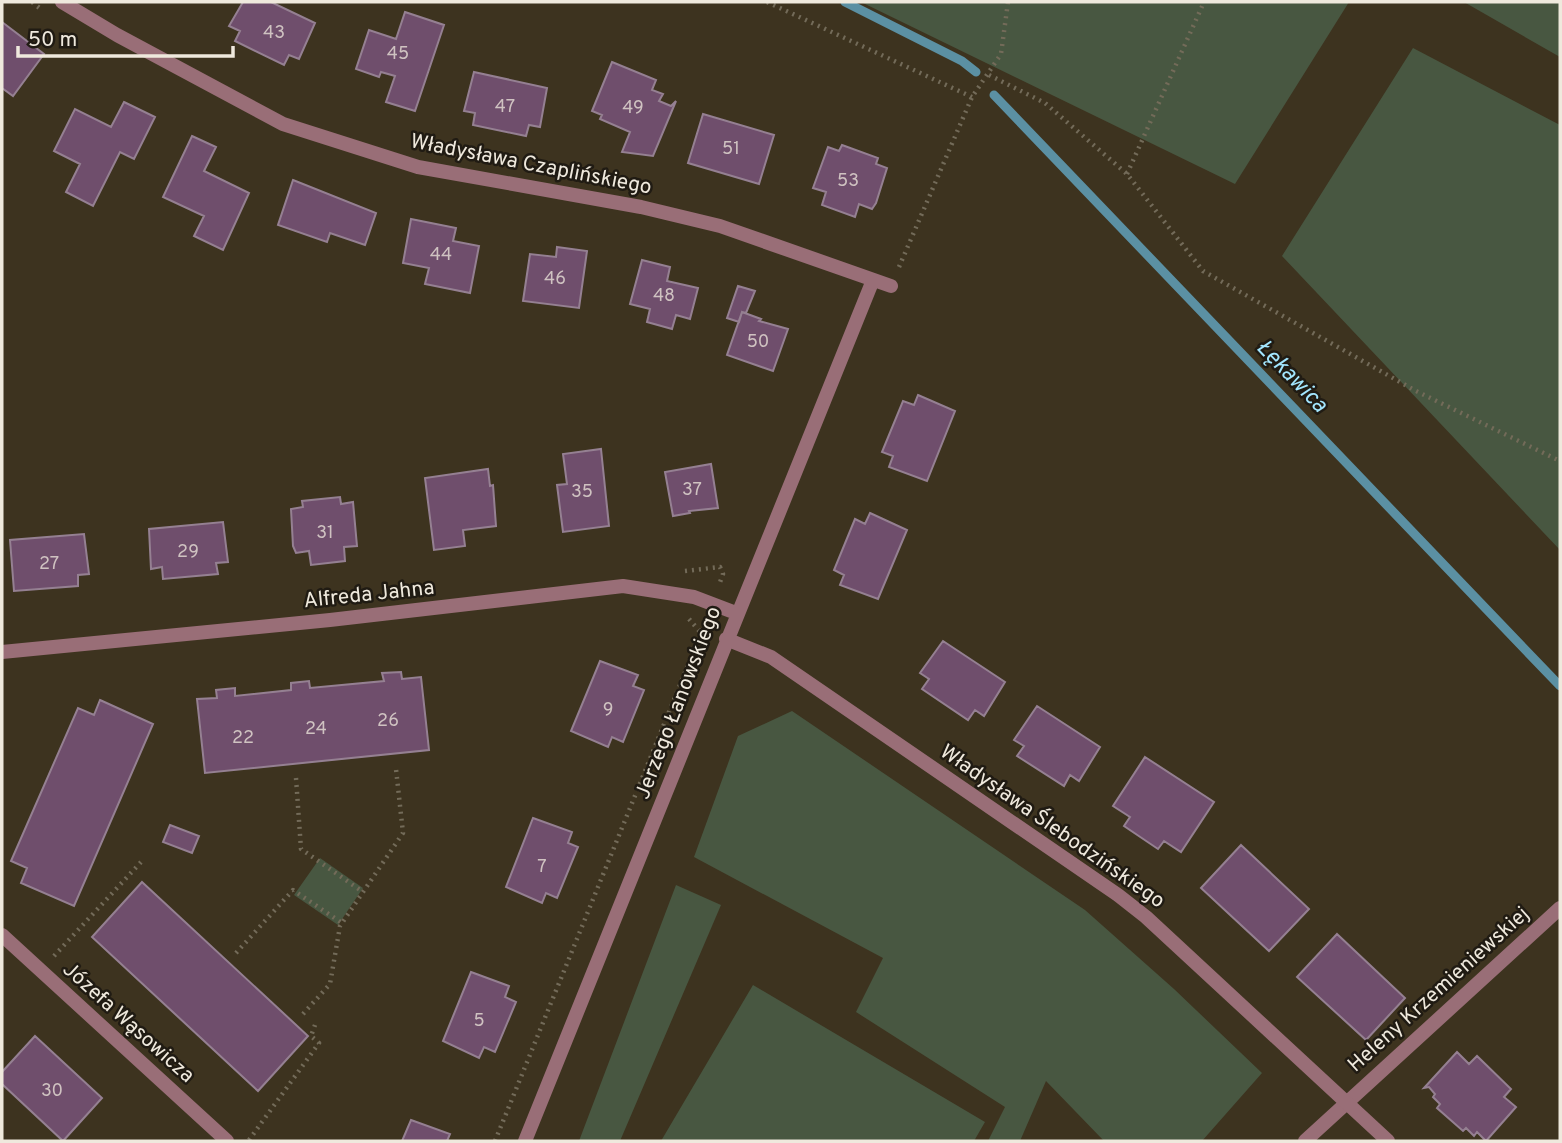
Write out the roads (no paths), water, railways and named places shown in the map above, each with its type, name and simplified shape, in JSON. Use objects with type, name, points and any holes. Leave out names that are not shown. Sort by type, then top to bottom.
[{"type":"street","name":"Władysława Czaplińskiego","points":[[62,2],[117,35],[283,124],[418,167],[640,207],[720,226],[891,286]]},
{"type":"street","name":"Jerzego Łanowskiego","points":[[524,1141],[873,280]]},
{"type":"street","name":"Alfreda Jahna","points":[[2,652],[330,620],[623,586],[694,597],[736,613]]},
{"type":"street","name":"Władysława Ślebodzińskiego","points":[[726,639],[771,657],[1118,895],[1146,917],[1388,1141]]},
{"type":"street","name":"Heleny Krzemieniewskiej","points":[[1305,1141],[1560,908]]},
{"type":"street","name":"Józefa Wąsowicza","points":[[2,935],[227,1141]]},
{"type":"waterway","name":"Łękawica","points":[[845,2],[962,61],[976,72]]},
{"type":"waterway","name":"Łękawica","points":[[994,95],[1560,686]]}]
